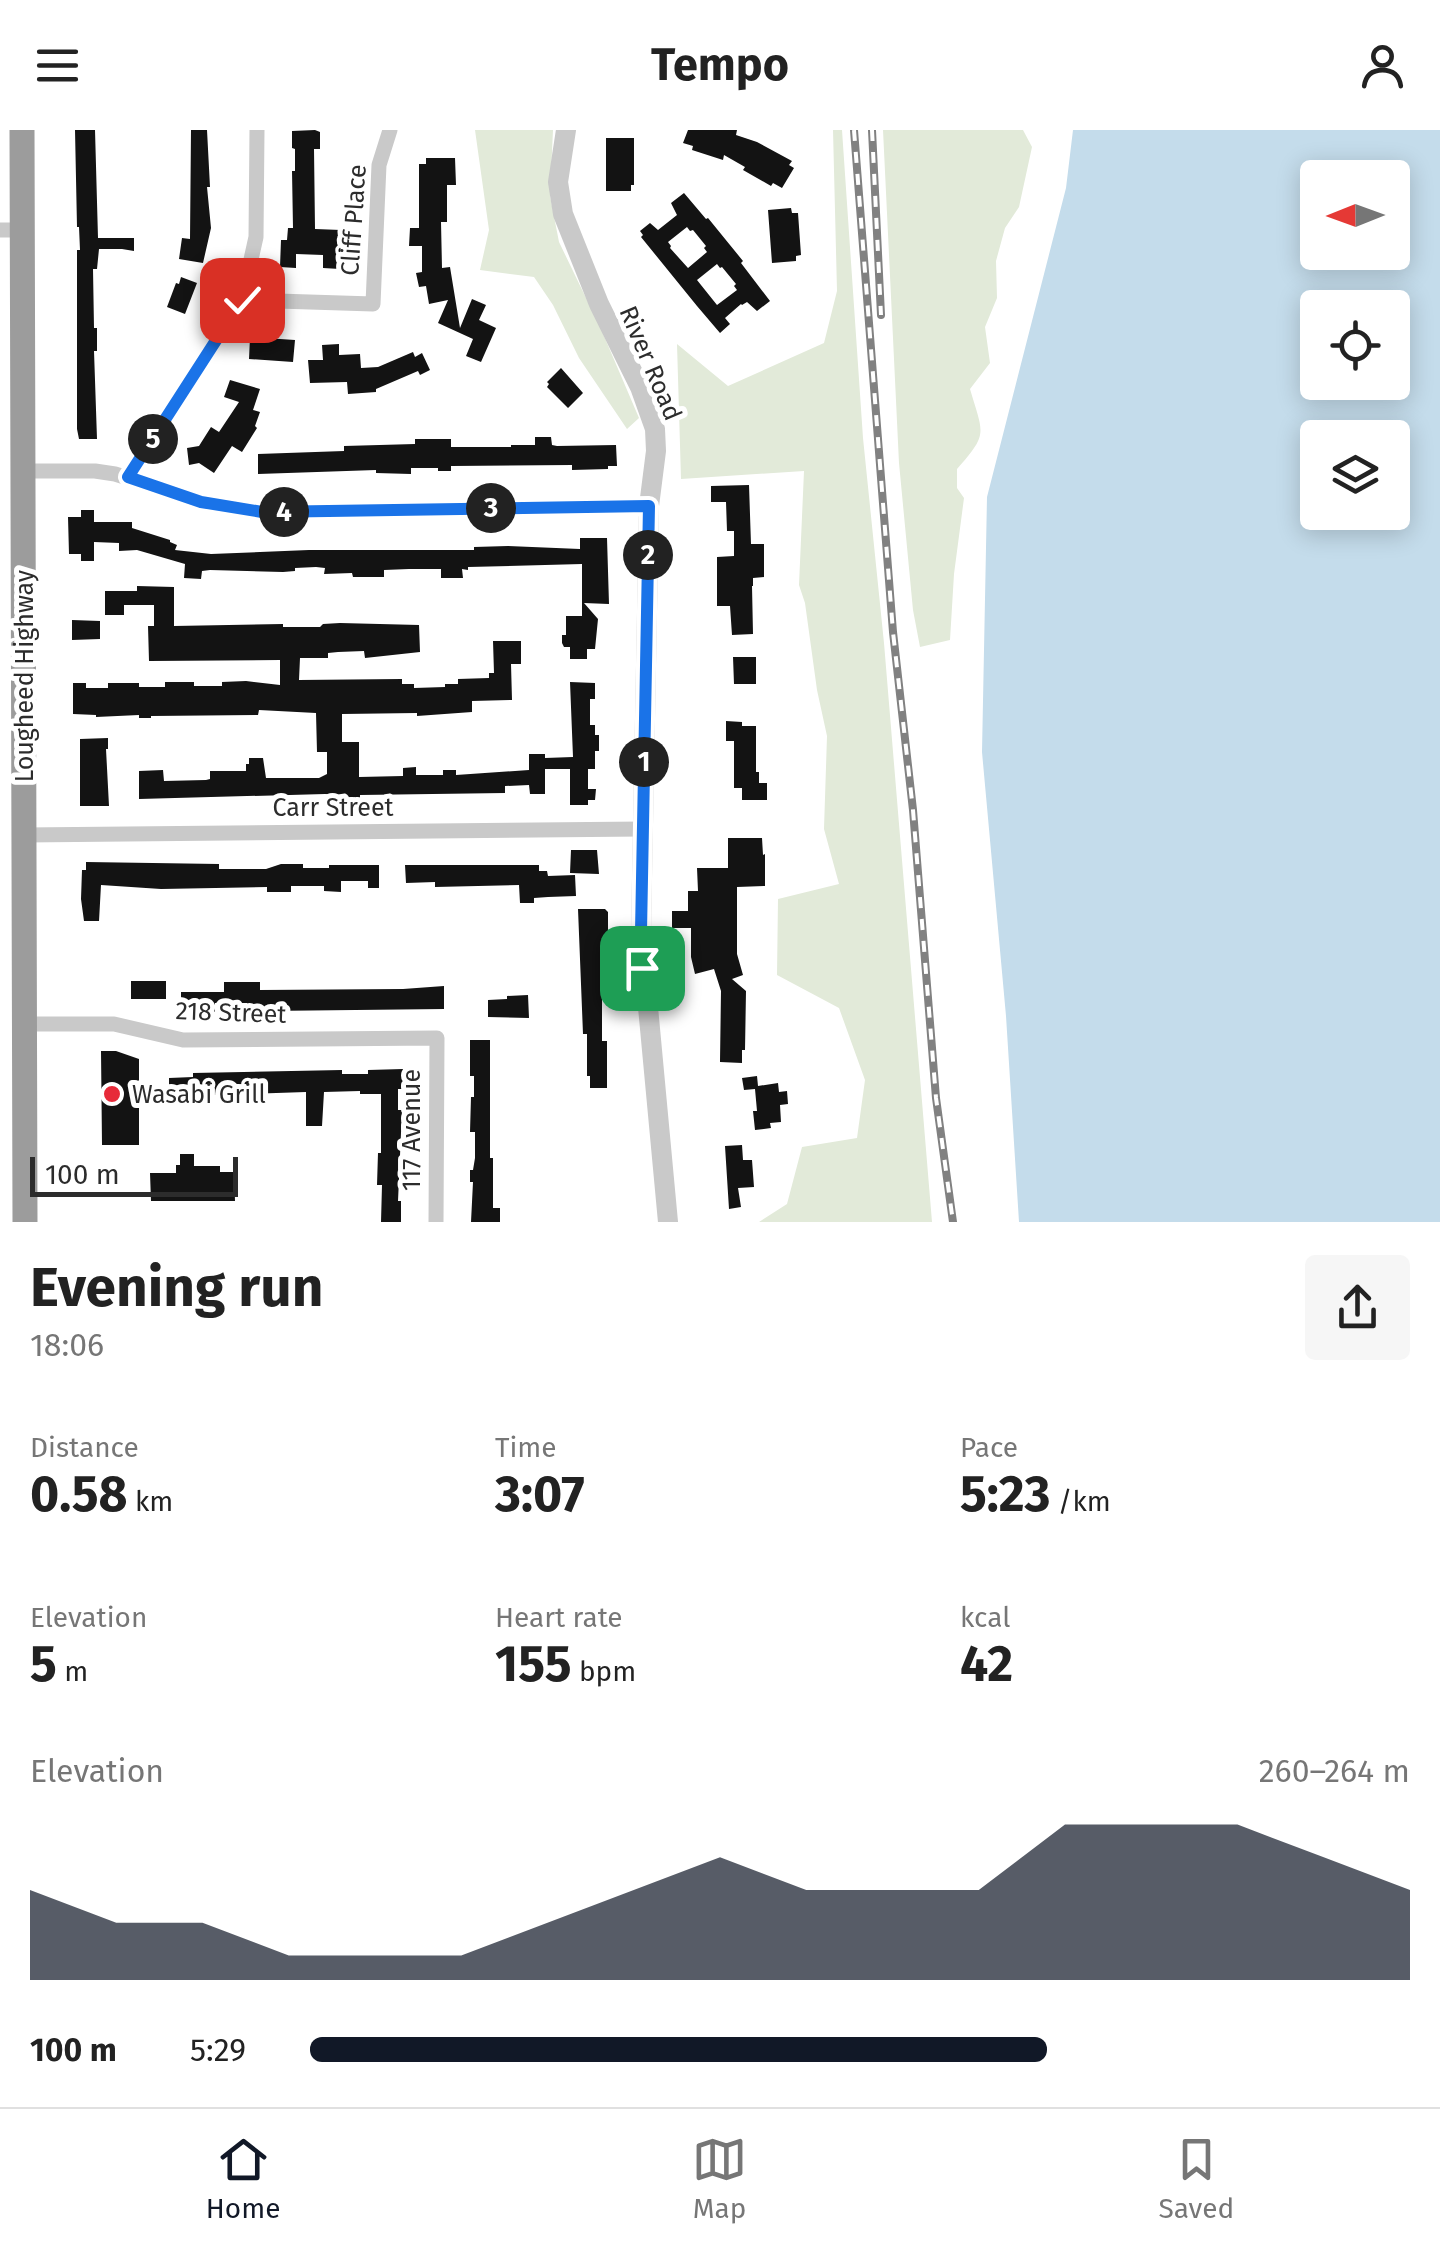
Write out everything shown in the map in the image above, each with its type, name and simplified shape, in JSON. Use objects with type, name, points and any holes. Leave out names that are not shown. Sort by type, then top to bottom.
[{"type":"highway","name":"Lougheed Highway","points":[[22,130],[11,230],[24,472],[26,1222]]},
{"type":"street","points":[[128,477],[242,300],[256,237],[257,130]]},
{"type":"street","name":"Cliff Place","points":[[242,300],[373,304],[379,165],[390,130]]},
{"type":"street","name":"River Road","points":[[566,130],[558,182],[563,214],[655,429],[649,506],[641,932],[668,1222]]},
{"type":"street","points":[[24,472],[94,471],[128,477],[201,502],[262,512],[649,506]]},
{"type":"street","name":"Carr Street","points":[[24,836],[643,829]]},
{"type":"street","name":"218 Street","points":[[25,1024],[114,1024],[182,1040],[437,1038]]},
{"type":"street","name":"117 Avenue","points":[[436,1222],[437,1038]]},
{"type":"green space","points":[[475,130],[553,130],[550,196],[559,242],[639,418],[627,429],[579,358],[553,305],[534,277],[480,270],[489,230]]},
{"type":"green space","points":[[833,130],[842,130],[863,438],[932,1222],[759,1222],[787,1204],[802,1147],[857,1138],[865,1080],[839,1008],[777,975],[778,899],[839,884],[824,829],[827,736],[799,585],[804,471],[681,479],[677,344],[728,386],[824,343],[837,291]]},
{"type":"green space","points":[[883,130],[1023,130],[1032,147],[1019,207],[1005,228],[996,261],[997,298],[985,327],[990,363],[970,389],[980,432],[979,440],[957,469],[957,488],[964,498],[950,640],[920,647],[899,463]]},
{"type":"water","points":[[1073,130],[1440,130],[1440,1222],[1019,1222],[1006,1016],[982,752],[987,497],[1066,188]]},
{"type":"building","points":[[75,130],[95,130],[98,238],[134,238],[134,251],[99,249],[97,269],[93,269],[97,439],[79,439],[77,429],[80,250]]},
{"type":"building","points":[[191,130],[207,130],[211,228],[203,263],[179,259],[182,238],[190,239]]},
{"type":"building","points":[[688,130],[737,130],[736,135],[792,161],[789,165],[794,168],[782,188],[773,183],[771,186],[724,155],[723,160],[692,150],[693,146],[683,143]]},
{"type":"building","points":[[292,131],[320,132],[320,149],[314,149],[315,229],[341,230],[340,269],[323,268],[323,255],[296,254],[296,268],[280,267],[281,240],[287,240],[288,228],[293,228]]},
{"type":"building","points":[[606,138],[634,138],[631,191],[606,191]]},
{"type":"building","points":[[426,158],[455,158],[456,185],[447,185],[447,222],[441,222],[442,268],[450,267],[460,328],[472,299],[486,305],[479,320],[496,328],[481,362],[466,356],[473,339],[438,323],[448,300],[429,304],[426,286],[419,287],[416,273],[422,272],[422,246],[409,246],[410,228],[419,228],[419,164],[426,164]]},
{"type":"building","points":[[684,193],[743,261],[770,301],[757,311],[747,302],[741,304],[725,318],[730,324],[720,333],[641,237],[640,231],[650,223],[658,230],[677,215],[671,203]],"holes":[[[687,227],[707,252],[688,268],[668,242]],[[717,264],[737,290],[717,305],[697,280]]]},
{"type":"building","points":[[791,208],[792,213],[798,213],[801,255],[796,256],[796,261],[772,263],[768,210]]},
{"type":"building","points":[[181,277],[197,283],[185,314],[167,307]]},
{"type":"building","points":[[250,337],[295,340],[293,362],[249,359]]},
{"type":"building","points":[[339,344],[339,355],[360,354],[361,368],[378,367],[413,352],[415,357],[422,353],[430,370],[420,375],[418,371],[376,392],[348,394],[347,382],[310,383],[308,360],[323,360],[322,345]]},
{"type":"building","points":[[561,368],[583,393],[568,408],[547,387]]},
{"type":"building","points":[[230,380],[260,389],[253,410],[260,412],[257,428],[242,452],[232,446],[214,473],[199,463],[189,465],[187,448],[199,446],[211,427],[219,432],[239,402],[224,397]]},
{"type":"building","points":[[535,437],[551,437],[552,445],[557,446],[616,445],[617,466],[572,470],[572,465],[451,466],[451,471],[411,468],[411,474],[376,470],[258,474],[258,454],[344,451],[344,446],[415,444],[415,439],[451,439],[451,447],[511,447],[535,445]]},
{"type":"building","points":[[749,485],[751,544],[764,544],[764,577],[753,578],[753,634],[732,635],[730,606],[717,606],[717,557],[734,556],[734,531],[727,531],[726,502],[711,502],[711,486]]},
{"type":"building","points":[[81,510],[94,510],[94,522],[132,522],[132,528],[170,540],[177,545],[175,550],[211,554],[474,550],[508,546],[580,549],[580,538],[607,538],[609,604],[584,603],[598,619],[595,649],[587,649],[587,659],[570,659],[570,647],[564,647],[562,635],[566,635],[566,616],[582,616],[582,564],[468,567],[462,569],[463,578],[441,578],[441,569],[384,570],[384,577],[353,577],[352,573],[324,574],[325,568],[316,567],[283,572],[210,570],[202,571],[201,579],[184,578],[185,564],[137,550],[119,551],[119,543],[94,542],[94,561],[81,561],[81,554],[69,554],[68,517],[81,517]]},
{"type":"building","points":[[137,586],[174,587],[174,626],[419,625],[420,652],[365,658],[364,651],[338,652],[328,653],[328,658],[300,658],[299,680],[402,679],[402,684],[414,684],[414,688],[445,687],[458,684],[458,679],[489,678],[489,673],[494,673],[493,641],[521,641],[521,664],[511,664],[512,700],[472,701],[472,712],[417,716],[342,714],[342,742],[359,742],[359,777],[403,776],[403,768],[416,767],[416,775],[443,775],[443,770],[456,770],[456,775],[529,770],[529,754],[573,757],[570,682],[595,683],[595,699],[590,699],[590,725],[595,725],[595,735],[599,735],[599,751],[595,751],[595,769],[588,769],[588,789],[596,789],[595,800],[588,800],[588,805],[570,805],[570,769],[545,769],[545,794],[530,794],[529,785],[505,786],[505,793],[360,795],[360,801],[347,801],[347,795],[325,794],[139,799],[139,771],[163,770],[164,781],[206,780],[210,779],[210,771],[246,771],[249,758],[263,758],[266,778],[319,778],[327,774],[327,752],[317,752],[316,713],[259,710],[258,715],[151,718],[73,714],[73,683],[86,683],[86,688],[108,688],[108,683],[165,687],[165,682],[194,682],[194,686],[246,681],[280,685],[280,660],[149,661],[148,626],[154,626],[154,605],[124,605],[124,615],[105,615],[105,591],[137,591]]},
{"type":"building","points":[[72,620],[100,621],[100,639],[72,640]]},
{"type":"building","points":[[733,657],[756,657],[756,684],[734,684]]},
{"type":"building","points":[[726,721],[756,726],[756,772],[759,783],[767,783],[767,800],[742,800],[742,788],[734,788],[734,741],[726,741]]},
{"type":"building","points":[[108,738],[109,806],[80,806],[80,739]]},
{"type":"building","points":[[728,838],[762,838],[765,854],[765,886],[737,887],[737,954],[743,975],[732,979],[746,991],[742,1063],[720,1062],[721,991],[714,969],[695,974],[691,928],[672,928],[672,911],[688,911],[688,891],[698,891],[697,868],[728,868]]},
{"type":"building","points":[[571,850],[597,850],[599,874],[570,873]]},
{"type":"building","points":[[86,862],[219,864],[219,869],[266,869],[281,864],[303,864],[303,868],[379,865],[379,888],[368,888],[368,881],[341,881],[341,892],[324,891],[324,886],[291,886],[291,892],[267,892],[267,887],[161,889],[101,885],[99,921],[84,921],[81,899]]},
{"type":"building","points":[[405,865],[539,865],[539,871],[547,871],[548,876],[575,875],[576,896],[534,898],[534,903],[520,903],[519,885],[435,887],[435,882],[406,883]]},
{"type":"building","points":[[578,909],[608,912],[608,950],[602,950],[602,1041],[607,1041],[607,1088],[590,1088],[587,1076]]},
{"type":"building","points":[[131,981],[166,981],[166,999],[131,999]]},
{"type":"building","points":[[224,982],[260,982],[260,990],[444,986],[444,1009],[266,1011],[247,1009],[247,1003],[215,1003],[215,1012],[181,1012],[181,992],[224,992]]},
{"type":"building","points":[[528,995],[529,1018],[488,1017],[488,1000]]},
{"type":"building","points":[[470,1040],[490,1040],[490,1158],[493,1208],[500,1208],[500,1222],[471,1222],[470,1170],[475,1158],[475,1132],[470,1132],[474,1076],[470,1076]]},
{"type":"building","points":[[101,1051],[116,1051],[139,1059],[139,1145],[102,1145]]},
{"type":"building","points":[[403,1069],[404,1089],[398,1089],[398,1110],[402,1110],[398,1201],[401,1222],[381,1222],[382,1185],[377,1185],[381,1094],[324,1092],[322,1126],[306,1126],[306,1092],[210,1095],[210,1101],[169,1098],[169,1078],[193,1077],[193,1073],[342,1070],[342,1074],[368,1074],[368,1070]]},
{"type":"building","points":[[757,1076],[758,1086],[778,1083],[779,1092],[787,1091],[788,1104],[780,1105],[781,1122],[755,1130],[755,1089],[744,1090],[742,1078]]},
{"type":"building","points":[[742,1145],[743,1160],[752,1160],[754,1187],[738,1188],[741,1207],[729,1209],[725,1146]]},
{"type":"building","points":[[180,1154],[194,1154],[194,1166],[220,1166],[220,1172],[234,1172],[235,1201],[151,1201],[150,1173],[176,1173]]},
{"type":"railway","points":[[854,130],[893,632],[913,810],[936,1098],[953,1222]]},
{"type":"railway","points":[[872,130],[881,315]]},
{"type":"place","name":"Wasabi Grill","points":[[112,1094]]},
{"type":"route","points":[[242,300],[128,477],[201,502],[262,512],[649,506],[642,968]]}]
